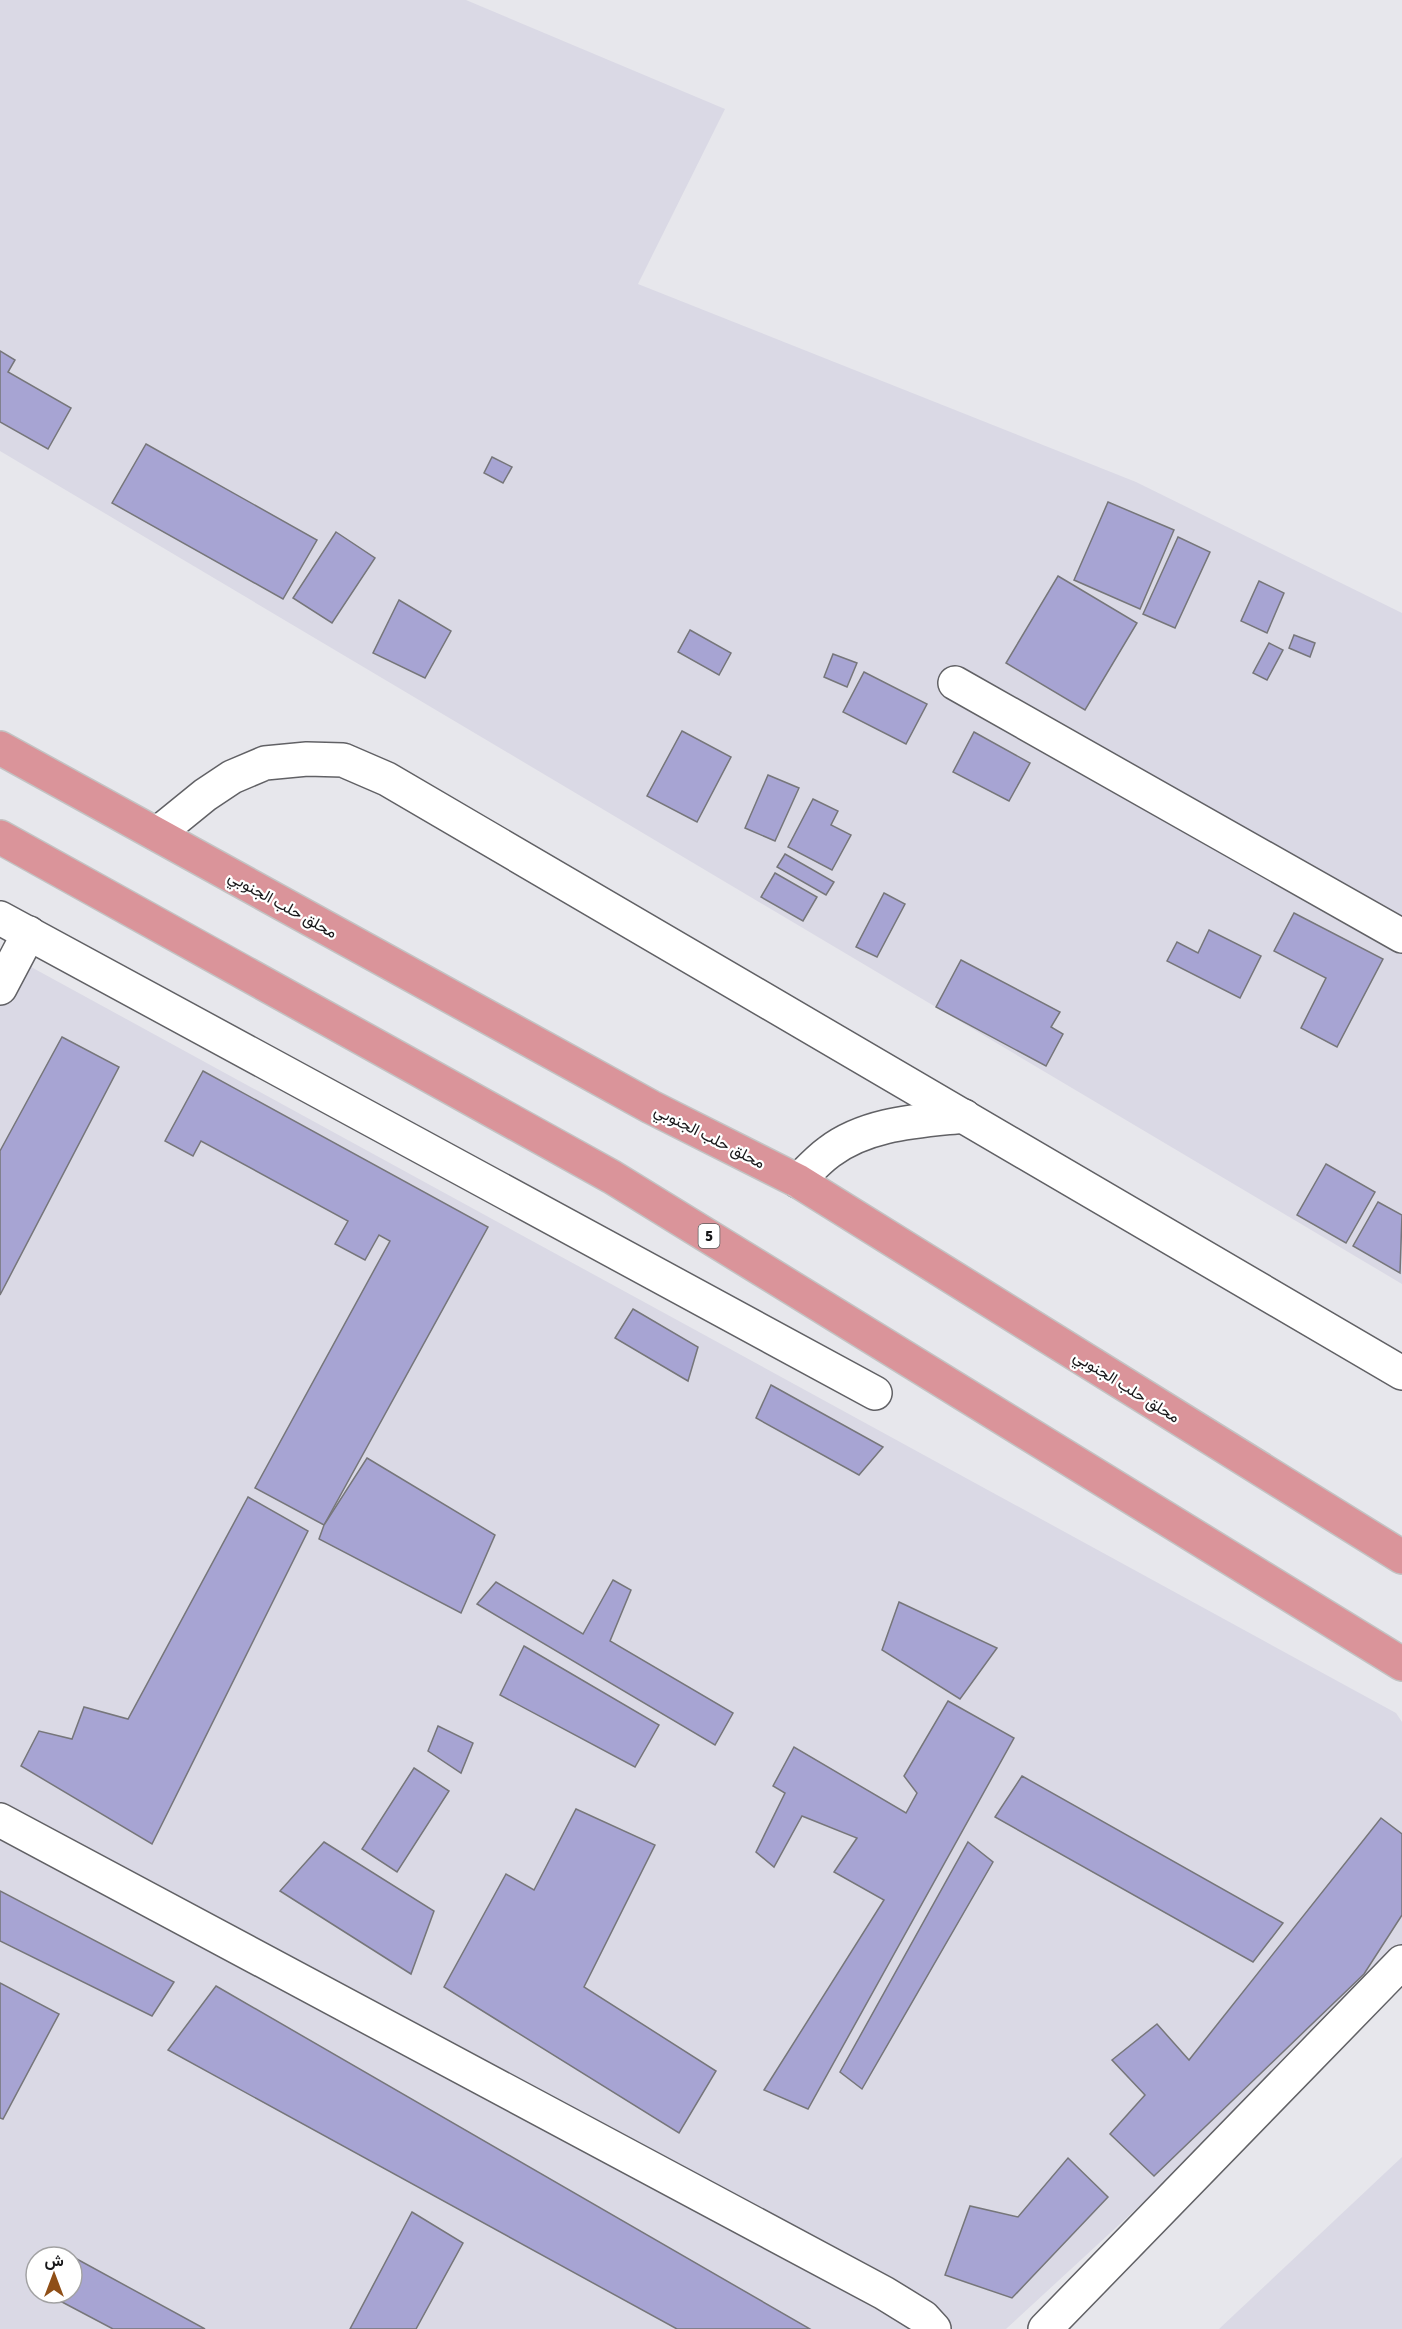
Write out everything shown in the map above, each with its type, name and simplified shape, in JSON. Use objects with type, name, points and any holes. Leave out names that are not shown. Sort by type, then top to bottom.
[{"type":"highway","name":"محلق حلب الجنوبي","points":[[0,748],[651,1107],[798,1181],[1402,1557]]},
{"type":"highway","name":"5","points":[[0,837],[612,1177],[1402,1664]]},
{"type":"street","points":[[954,683],[1402,936]]},
{"type":"street","points":[[157,834],[223,783],[265,763],[308,759],[343,760],[387,779],[1402,1373]]},
{"type":"street","points":[[0,918],[875,1393]]},
{"type":"street","points":[[0,988],[29,933]]},
{"type":"street","points":[[798,1181],[830,1151],[868,1131],[911,1122],[964,1116]]},
{"type":"street","points":[[0,1820],[885,2294],[923,2317],[934,2329]]},
{"type":"street","points":[[1045,2329],[1402,1962]]},
{"type":"shaded area","points":[[0,0],[466,0],[725,109],[638,284],[1136,482],[1402,613],[1402,1284],[0,451]]},
{"type":"shaded area","points":[[0,950],[1396,1713],[1402,1722],[1402,1964],[1006,2329],[0,2329]]},
{"type":"shaded area","points":[[1402,2157],[1402,2329],[1219,2329]]},
{"type":"building","points":[[0,351],[15,360],[8,372],[71,408],[48,449],[0,422]]},
{"type":"building","points":[[146,444],[317,540],[283,599],[112,503]]},
{"type":"building","points":[[492,457],[512,467],[503,483],[484,473]]},
{"type":"building","points":[[1108,502],[1174,530],[1140,609],[1074,580]]},
{"type":"building","points":[[336,532],[375,558],[332,623],[293,598]]},
{"type":"building","points":[[1178,537],[1210,552],[1175,628],[1143,614]]},
{"type":"building","points":[[1058,576],[1137,623],[1085,710],[1006,663]]},
{"type":"building","points":[[1259,581],[1284,593],[1267,633],[1241,621]]},
{"type":"building","points":[[399,600],[451,631],[425,678],[373,653]]},
{"type":"building","points":[[690,630],[731,653],[719,675],[678,652]]},
{"type":"building","points":[[1294,635],[1315,643],[1310,657],[1289,648]]},
{"type":"building","points":[[1269,643],[1283,650],[1267,680],[1253,673]]},
{"type":"building","points":[[833,654],[857,663],[847,687],[824,677]]},
{"type":"building","points":[[864,672],[927,704],[906,744],[843,712]]},
{"type":"building","points":[[682,731],[731,757],[697,822],[647,796]]},
{"type":"building","points":[[974,732],[1030,763],[1009,801],[953,772]]},
{"type":"building","points":[[768,775],[799,788],[775,841],[745,828]]},
{"type":"building","points":[[813,799],[838,811],[831,825],[851,835],[832,870],[788,847]]},
{"type":"building","points":[[785,854],[834,882],[826,895],[777,867]]},
{"type":"building","points":[[775,873],[817,897],[803,921],[761,897]]},
{"type":"building","points":[[884,893],[905,904],[877,957],[856,947]]},
{"type":"building","points":[[1294,913],[1383,959],[1337,1047],[1301,1028],[1326,978],[1274,951]]},
{"type":"building","points":[[1209,930],[1261,956],[1240,998],[1167,961],[1177,942],[1198,953]]},
{"type":"building","points":[[961,960],[1060,1012],[1051,1027],[1063,1034],[1046,1066],[936,1007]]},
{"type":"building","points":[[62,1037],[119,1067],[0,1295],[0,1151]]},
{"type":"building","points":[[203,1071],[488,1227],[324,1525],[255,1488],[390,1241],[379,1235],[365,1260],[335,1244],[348,1221],[201,1141],[193,1156],[165,1141]]},
{"type":"building","points":[[1326,1164],[1375,1192],[1346,1243],[1297,1215]]},
{"type":"building","points":[[1378,1202],[1402,1215],[1400,1273],[1353,1246]]},
{"type":"building","points":[[633,1309],[698,1347],[688,1381],[615,1338]]},
{"type":"building","points":[[771,1385],[883,1447],[859,1475],[756,1418]]},
{"type":"building","points":[[367,1458],[495,1535],[461,1613],[319,1539],[324,1525]]},
{"type":"building","points":[[248,1497],[308,1531],[152,1844],[21,1766],[39,1731],[72,1739],[84,1707],[128,1719]]},
{"type":"building","points":[[613,1580],[631,1590],[610,1641],[733,1713],[715,1745],[477,1604],[496,1582],[583,1634]]},
{"type":"building","points":[[899,1602],[997,1648],[960,1699],[882,1650]]},
{"type":"building","points":[[524,1646],[659,1725],[635,1767],[500,1695]]},
{"type":"building","points":[[948,1701],[1014,1738],[808,2109],[764,2090],[884,1900],[834,1872],[857,1838],[802,1816],[774,1867],[756,1852],[785,1793],[773,1786],[794,1747],[906,1813],[917,1793],[904,1776]]},
{"type":"building","points":[[438,1726],[473,1743],[461,1773],[428,1751]]},
{"type":"building","points":[[414,1768],[449,1791],[397,1872],[362,1849]]},
{"type":"building","points":[[1022,1776],[1283,1923],[1253,1962],[995,1817]]},
{"type":"building","points":[[576,1809],[655,1845],[584,1987],[716,2071],[679,2133],[444,1987],[506,1874],[534,1890]]},
{"type":"building","points":[[1381,1818],[1402,1834],[1402,1915],[1364,1974],[1154,2176],[1110,2134],[1145,2095],[1112,2060],[1157,2024],[1189,2060]]},
{"type":"building","points":[[324,1842],[434,1911],[411,1974],[280,1891]]},
{"type":"building","points":[[968,1842],[993,1862],[862,2089],[840,2072]]},
{"type":"building","points":[[0,1891],[174,1982],[152,2016],[0,1941]]},
{"type":"building","points":[[0,1983],[59,2014],[3,2119],[0,2118]]},
{"type":"building","points":[[216,1986],[810,2329],[677,2329],[168,2050]]},
{"type":"building","points":[[1068,2158],[1108,2197],[1012,2298],[945,2275],[970,2206],[1018,2217]]},
{"type":"building","points":[[412,2212],[463,2243],[416,2329],[350,2329]]},
{"type":"building","points":[[84,2263],[205,2329],[113,2329],[68,2305],[84,2305]]}]
